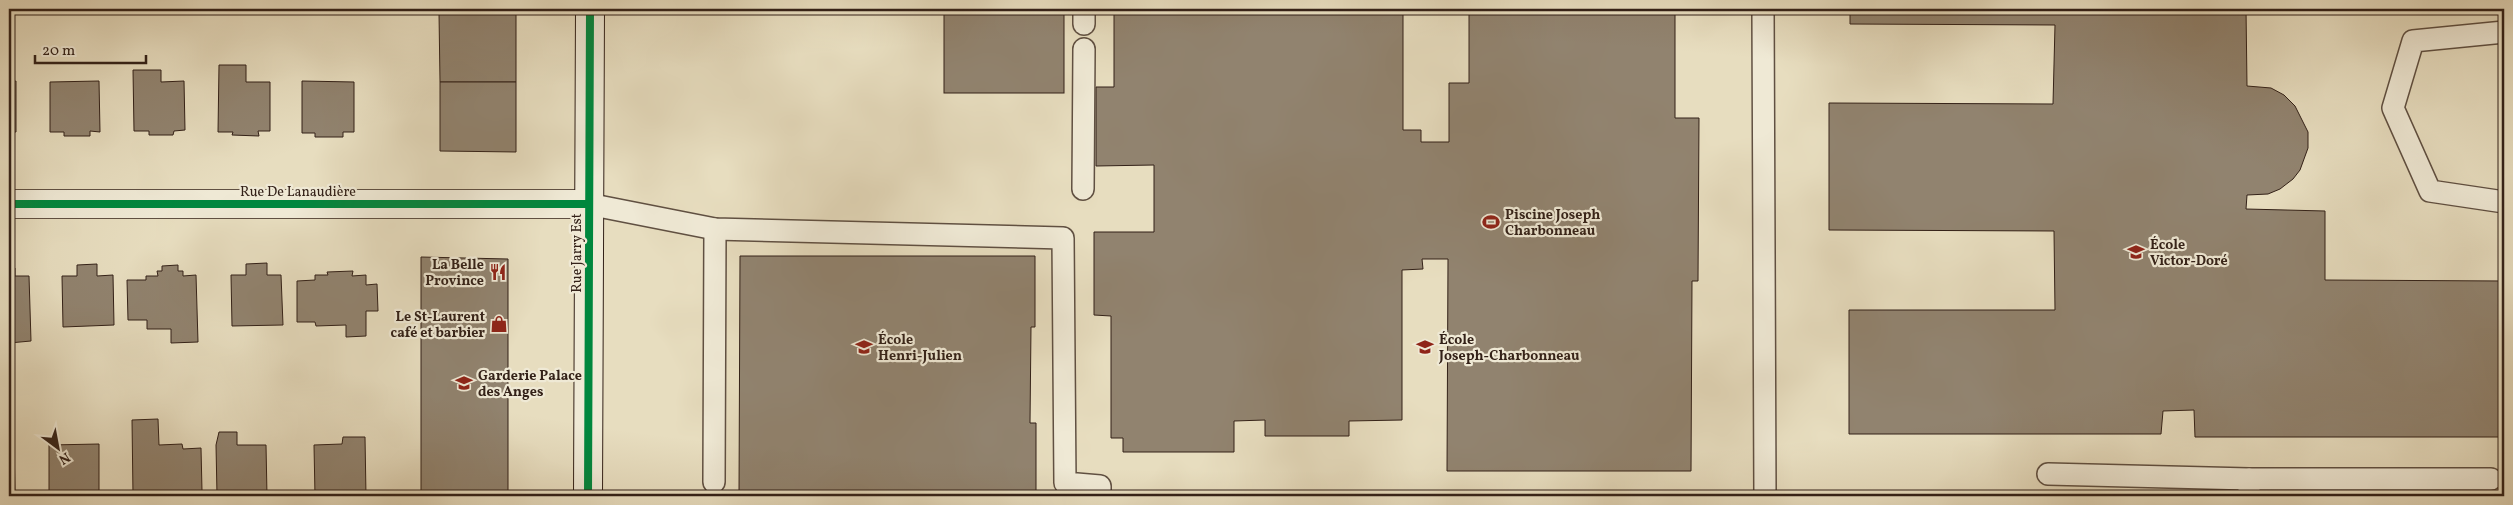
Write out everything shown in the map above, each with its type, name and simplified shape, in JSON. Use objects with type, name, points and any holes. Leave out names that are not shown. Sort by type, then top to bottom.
[{"type":"street","name":"Rue Jarry Est","points":[[588,496],[590,9]]},
{"type":"street","name":"Rue De Lanaudière","points":[[9,204],[588,204]]},
{"type":"lane","points":[[1763,9],[1765,496]]},
{"type":"lane","points":[[2504,32],[2412,41],[2393,108],[2430,191],[2504,202]]},
{"type":"lane","points":[[1083,189],[1084,50]]},
{"type":"lane","points":[[588,204],[715,230],[1063,238],[1065,483],[1100,486],[1100,496]]},
{"type":"lane","points":[[714,482],[715,230]]},
{"type":"lane","points":[[2048,474],[2249,488],[2491,479]]},
{"type":"building","points":[[439,9],[516,9],[516,14],[439,13]]},
{"type":"building","points":[[944,9],[1064,9],[1064,93],[944,93]]},
{"type":"building","name":"École Joseph-Charbonneau","points":[[1114,9],[1403,9],[1403,130],[1421,130],[1421,142],[1449,142],[1449,83],[1469,83],[1469,9],[1675,9],[1675,118],[1699,118],[1698,281],[1692,281],[1691,471],[1447,471],[1448,259],[1422,259],[1423,269],[1402,270],[1402,420],[1349,421],[1349,436],[1265,436],[1265,420],[1234,421],[1234,452],[1123,452],[1123,438],[1111,438],[1111,316],[1094,315],[1094,232],[1154,232],[1154,165],[1096,166],[1096,87],[1114,87]]},
{"type":"building","points":[[1850,9],[2246,9],[2247,86],[2271,88],[2284,95],[2295,106],[2308,132],[2308,148],[2300,170],[2293,179],[2280,189],[2268,194],[2247,195],[2246,209],[2325,211],[2325,280],[2504,281],[2504,437],[2195,437],[2194,410],[2163,411],[2161,434],[1849,434],[1849,310],[2055,310],[2054,231],[1829,230],[1829,103],[2053,104],[2055,25],[1850,24]]},
{"type":"building","points":[[439,13],[516,14],[516,82],[440,82]]},
{"type":"building","points":[[219,65],[246,65],[246,82],[270,82],[270,131],[258,131],[259,136],[232,135],[233,132],[218,132]]},
{"type":"building","points":[[133,70],[161,70],[161,82],[184,81],[185,130],[174,131],[173,135],[149,135],[149,131],[134,131]]},
{"type":"building","points":[[16,81],[16,132],[9,132],[9,82]]},
{"type":"building","points":[[99,81],[100,132],[90,131],[90,136],[64,136],[64,132],[50,132],[50,82]]},
{"type":"building","points":[[302,81],[354,82],[354,132],[343,132],[343,137],[315,137],[315,133],[302,133]]},
{"type":"building","points":[[440,82],[516,82],[516,152],[440,151]]},
{"type":"building","points":[[740,256],[1035,256],[1035,327],[1031,327],[1030,423],[1036,423],[1036,493],[739,493]]},
{"type":"building","points":[[421,257],[508,259],[508,496],[421,496]]},
{"type":"building","points":[[267,263],[267,275],[281,275],[283,325],[232,326],[231,275],[246,275],[246,264]]},
{"type":"building","points":[[97,264],[97,276],[113,275],[114,325],[63,327],[62,276],[77,276],[77,265]]},
{"type":"building","points":[[178,265],[178,271],[183,271],[183,276],[196,275],[198,342],[171,343],[171,329],[147,329],[147,320],[128,320],[127,280],[146,280],[146,276],[158,276],[157,271],[162,271],[162,266]]},
{"type":"building","points":[[15,268],[15,276],[29,276],[31,341],[9,343],[9,269]]},
{"type":"building","points":[[353,271],[352,276],[366,275],[366,285],[377,284],[378,311],[366,311],[366,336],[346,337],[346,325],[316,326],[315,322],[297,322],[297,281],[315,280],[315,275],[328,275],[327,272]]},
{"type":"building","points":[[158,419],[159,445],[182,444],[183,449],[201,448],[202,491],[183,492],[182,496],[133,495],[132,420]]},
{"type":"building","points":[[219,432],[237,432],[237,445],[266,445],[267,496],[217,495],[216,445]]},
{"type":"building","points":[[343,437],[365,437],[366,496],[315,496],[314,445],[342,444]]},
{"type":"building","points":[[9,443],[14,443],[15,494],[9,494]]},
{"type":"building","points":[[99,444],[99,495],[49,495],[49,445]]},
{"type":"cycle path","points":[[588,496],[590,9]]},
{"type":"cycle path","points":[[9,204],[588,204]]},
{"type":"place","name":"Piscine Joseph Charbonneau","points":[[1491,222]]},
{"type":"place","name":"École Victor-Doré","points":[[2136,252]]},
{"type":"place","name":"La Belle Province","points":[[498,272]]},
{"type":"place","name":"Le St-Laurent café et barbier","points":[[499,324]]},
{"type":"place","name":"École Henri-Julien","points":[[864,347]]},
{"type":"place","name":"École Joseph-Charbonneau","points":[[1425,347]]},
{"type":"place","name":"Garderie Palace des Anges","points":[[464,383]]}]
